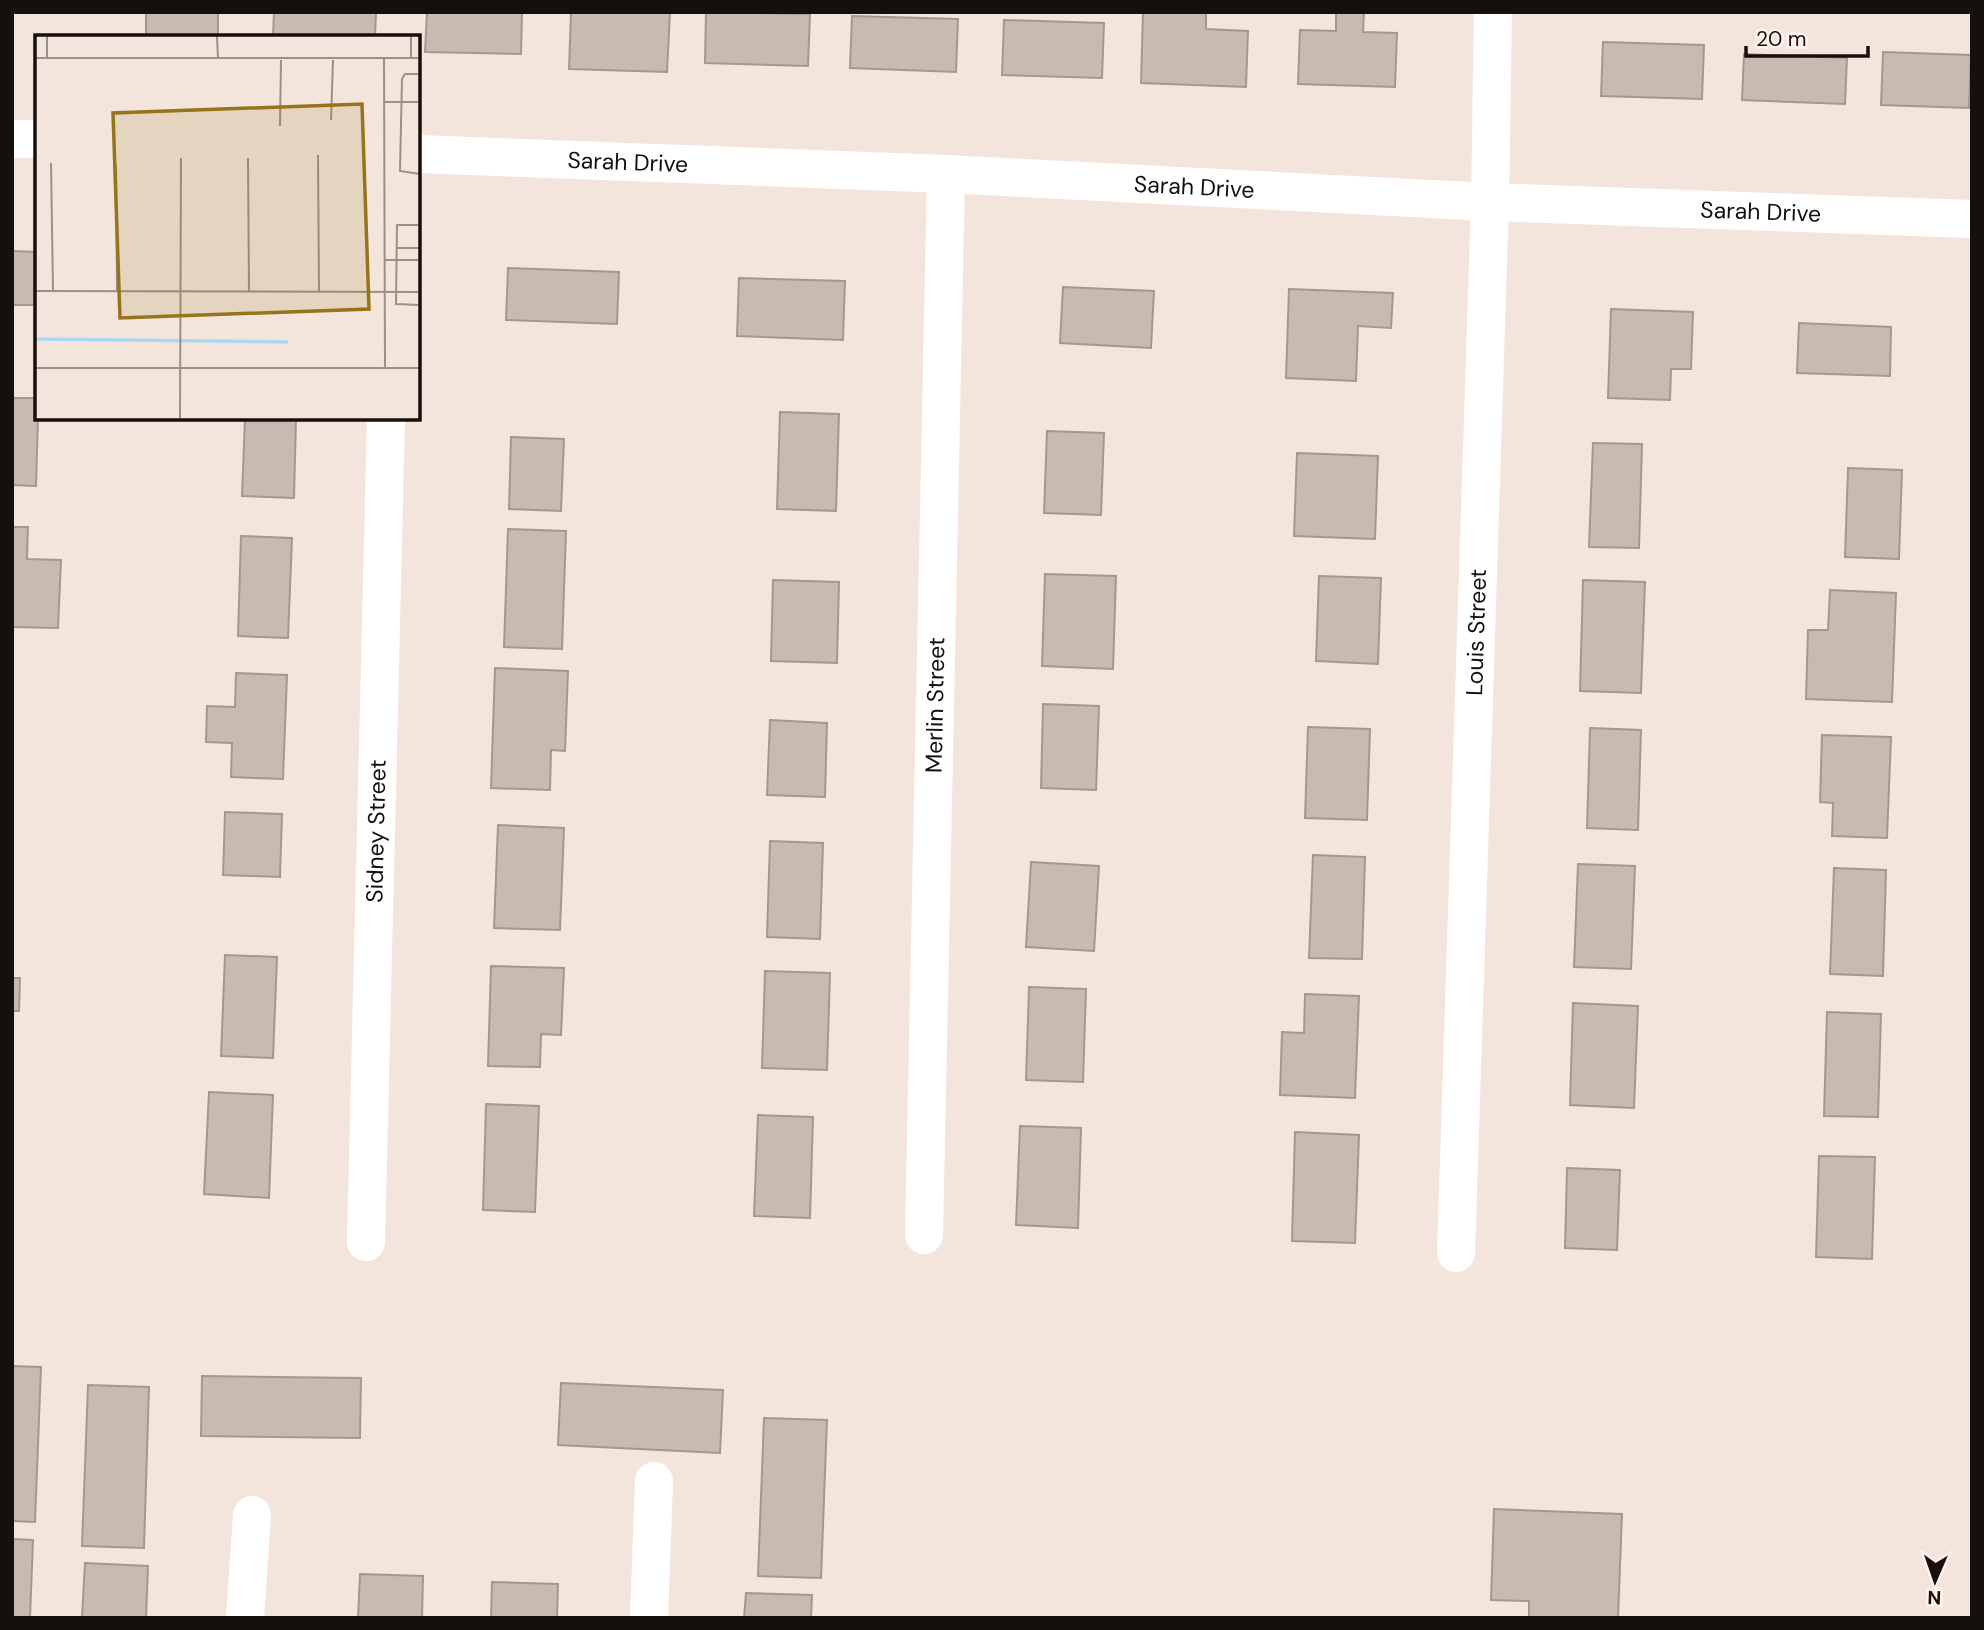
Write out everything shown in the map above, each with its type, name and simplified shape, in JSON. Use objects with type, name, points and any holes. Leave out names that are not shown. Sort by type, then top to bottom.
[{"type":"street","name":"Louis Street","points":[[1456,1253],[1490,202],[1493,12]]},
{"type":"street","points":[[12,138],[35,139]]},
{"type":"street","name":"Sarah Drive","points":[[420,154],[946,174],[1490,202],[1972,219]]},
{"type":"street","name":"Merlin Street","points":[[924,1235],[946,174]]},
{"type":"street","name":"Sidney Street","points":[[366,1242],[386,420]]},
{"type":"street","points":[[649,1618],[654,1481]]},
{"type":"street","points":[[245,1618],[252,1516]]},
{"type":"building","points":[[146,12],[218,12],[218,35],[146,35]]},
{"type":"building","points":[[274,12],[376,12],[375,35],[273,35]]},
{"type":"building","points":[[427,12],[522,12],[521,54],[425,52]]},
{"type":"building","points":[[571,12],[670,12],[667,72],[569,69]]},
{"type":"building","points":[[706,12],[810,14],[808,66],[705,63]]},
{"type":"building","points":[[1143,12],[1206,12],[1206,29],[1248,31],[1246,87],[1141,83]]},
{"type":"building","points":[[1336,12],[1364,12],[1363,32],[1397,33],[1395,87],[1298,84],[1300,30],[1336,31]]},
{"type":"building","points":[[852,16],[958,19],[956,72],[850,68]]},
{"type":"building","points":[[1004,20],[1104,23],[1102,78],[1002,75]]},
{"type":"building","points":[[1603,42],[1704,45],[1702,99],[1601,96]]},
{"type":"building","points":[[1883,52],[1971,55],[1969,108],[1881,105]]},
{"type":"building","points":[[1744,54],[1847,58],[1845,104],[1742,100]]},
{"type":"building","points":[[12,251],[35,252],[35,305],[12,305]]},
{"type":"building","points":[[508,268],[619,272],[617,324],[506,320]]},
{"type":"building","points":[[739,278],[845,281],[843,340],[737,336]]},
{"type":"building","points":[[1063,287],[1154,291],[1151,348],[1060,343]]},
{"type":"building","points":[[1289,289],[1393,293],[1391,328],[1358,326],[1356,381],[1286,378]]},
{"type":"building","points":[[1611,309],[1693,312],[1691,369],[1671,369],[1670,400],[1608,398]]},
{"type":"building","points":[[1799,323],[1891,327],[1890,376],[1797,373]]},
{"type":"building","points":[[12,398],[35,398],[35,420],[38,420],[36,486],[12,485]]},
{"type":"building","points":[[780,412],[839,414],[836,511],[777,509]]},
{"type":"building","points":[[245,420],[296,420],[294,498],[242,496]]},
{"type":"building","points":[[1047,431],[1104,433],[1101,515],[1044,513]]},
{"type":"building","points":[[511,437],[564,439],[561,511],[509,509]]},
{"type":"building","points":[[1593,443],[1642,444],[1639,548],[1589,547]]},
{"type":"building","points":[[1297,453],[1378,456],[1375,539],[1294,536]]},
{"type":"building","points":[[1848,468],[1902,470],[1899,559],[1845,557]]},
{"type":"building","points":[[12,527],[28,527],[27,559],[61,560],[58,628],[12,627]]},
{"type":"building","points":[[508,529],[566,531],[562,649],[504,647]]},
{"type":"building","points":[[241,536],[292,538],[288,638],[238,636]]},
{"type":"building","points":[[1045,574],[1116,576],[1113,669],[1042,666]]},
{"type":"building","points":[[1319,576],[1381,578],[1378,664],[1316,661]]},
{"type":"building","points":[[773,580],[839,582],[837,663],[771,661]]},
{"type":"building","points":[[1583,580],[1645,582],[1641,693],[1580,691]]},
{"type":"building","points":[[1830,590],[1896,593],[1892,702],[1806,699],[1808,630],[1828,630]]},
{"type":"building","points":[[495,668],[568,671],[565,751],[551,750],[550,790],[491,788]]},
{"type":"building","points":[[236,673],[287,675],[283,779],[231,777],[232,743],[206,742],[207,706],[235,707]]},
{"type":"building","points":[[1043,704],[1099,706],[1096,790],[1041,788]]},
{"type":"building","points":[[770,720],[827,723],[825,797],[767,795]]},
{"type":"building","points":[[1308,727],[1370,729],[1367,820],[1305,818]]},
{"type":"building","points":[[1590,728],[1641,730],[1638,830],[1587,828]]},
{"type":"building","points":[[1822,735],[1891,737],[1887,838],[1832,836],[1833,803],[1820,802]]},
{"type":"building","points":[[225,812],[282,814],[280,877],[223,875]]},
{"type":"building","points":[[498,825],[564,828],[560,930],[494,928]]},
{"type":"building","points":[[770,841],[823,843],[820,939],[767,937]]},
{"type":"building","points":[[1313,855],[1365,857],[1362,959],[1309,958]]},
{"type":"building","points":[[1031,862],[1099,866],[1094,951],[1026,947]]},
{"type":"building","points":[[1578,864],[1635,866],[1631,969],[1574,967]]},
{"type":"building","points":[[1834,868],[1886,870],[1883,976],[1830,974]]},
{"type":"building","points":[[225,955],[277,957],[273,1058],[221,1056]]},
{"type":"building","points":[[491,966],[564,968],[561,1035],[541,1034],[540,1067],[488,1066]]},
{"type":"building","points":[[765,971],[830,973],[827,1070],[762,1068]]},
{"type":"building","points":[[12,978],[20,978],[19,1011],[12,1011]]},
{"type":"building","points":[[1029,987],[1086,989],[1083,1082],[1026,1080]]},
{"type":"building","points":[[1305,994],[1359,996],[1355,1098],[1280,1095],[1282,1032],[1304,1033]]},
{"type":"building","points":[[1573,1003],[1638,1006],[1634,1108],[1570,1105]]},
{"type":"building","points":[[1827,1012],[1881,1014],[1878,1117],[1824,1116]]},
{"type":"building","points":[[209,1092],[273,1095],[269,1198],[204,1194]]},
{"type":"building","points":[[486,1104],[539,1106],[535,1212],[483,1210]]},
{"type":"building","points":[[758,1115],[813,1117],[810,1218],[754,1216]]},
{"type":"building","points":[[1020,1126],[1081,1128],[1078,1228],[1016,1225]]},
{"type":"building","points":[[1295,1132],[1359,1135],[1355,1243],[1292,1241]]},
{"type":"building","points":[[1819,1156],[1875,1157],[1872,1259],[1816,1257]]},
{"type":"building","points":[[1567,1168],[1620,1170],[1617,1250],[1565,1248]]},
{"type":"building","points":[[12,1366],[41,1367],[35,1522],[12,1521]]},
{"type":"building","points":[[202,1376],[361,1378],[360,1438],[201,1436]]},
{"type":"building","points":[[561,1383],[723,1390],[720,1453],[558,1445]]},
{"type":"building","points":[[88,1385],[149,1387],[144,1548],[82,1546]]},
{"type":"building","points":[[764,1418],[827,1420],[821,1578],[758,1576]]},
{"type":"building","points":[[1494,1509],[1622,1514],[1618,1618],[1529,1618],[1529,1601],[1491,1600]]},
{"type":"building","points":[[12,1539],[33,1540],[30,1618],[12,1618]]},
{"type":"building","points":[[85,1563],[148,1566],[146,1618],[82,1618]]},
{"type":"building","points":[[360,1574],[423,1576],[422,1618],[358,1618]]},
{"type":"building","points":[[492,1582],[558,1584],[557,1618],[491,1618]]},
{"type":"building","points":[[746,1593],[812,1595],[811,1618],[744,1618]]}]
